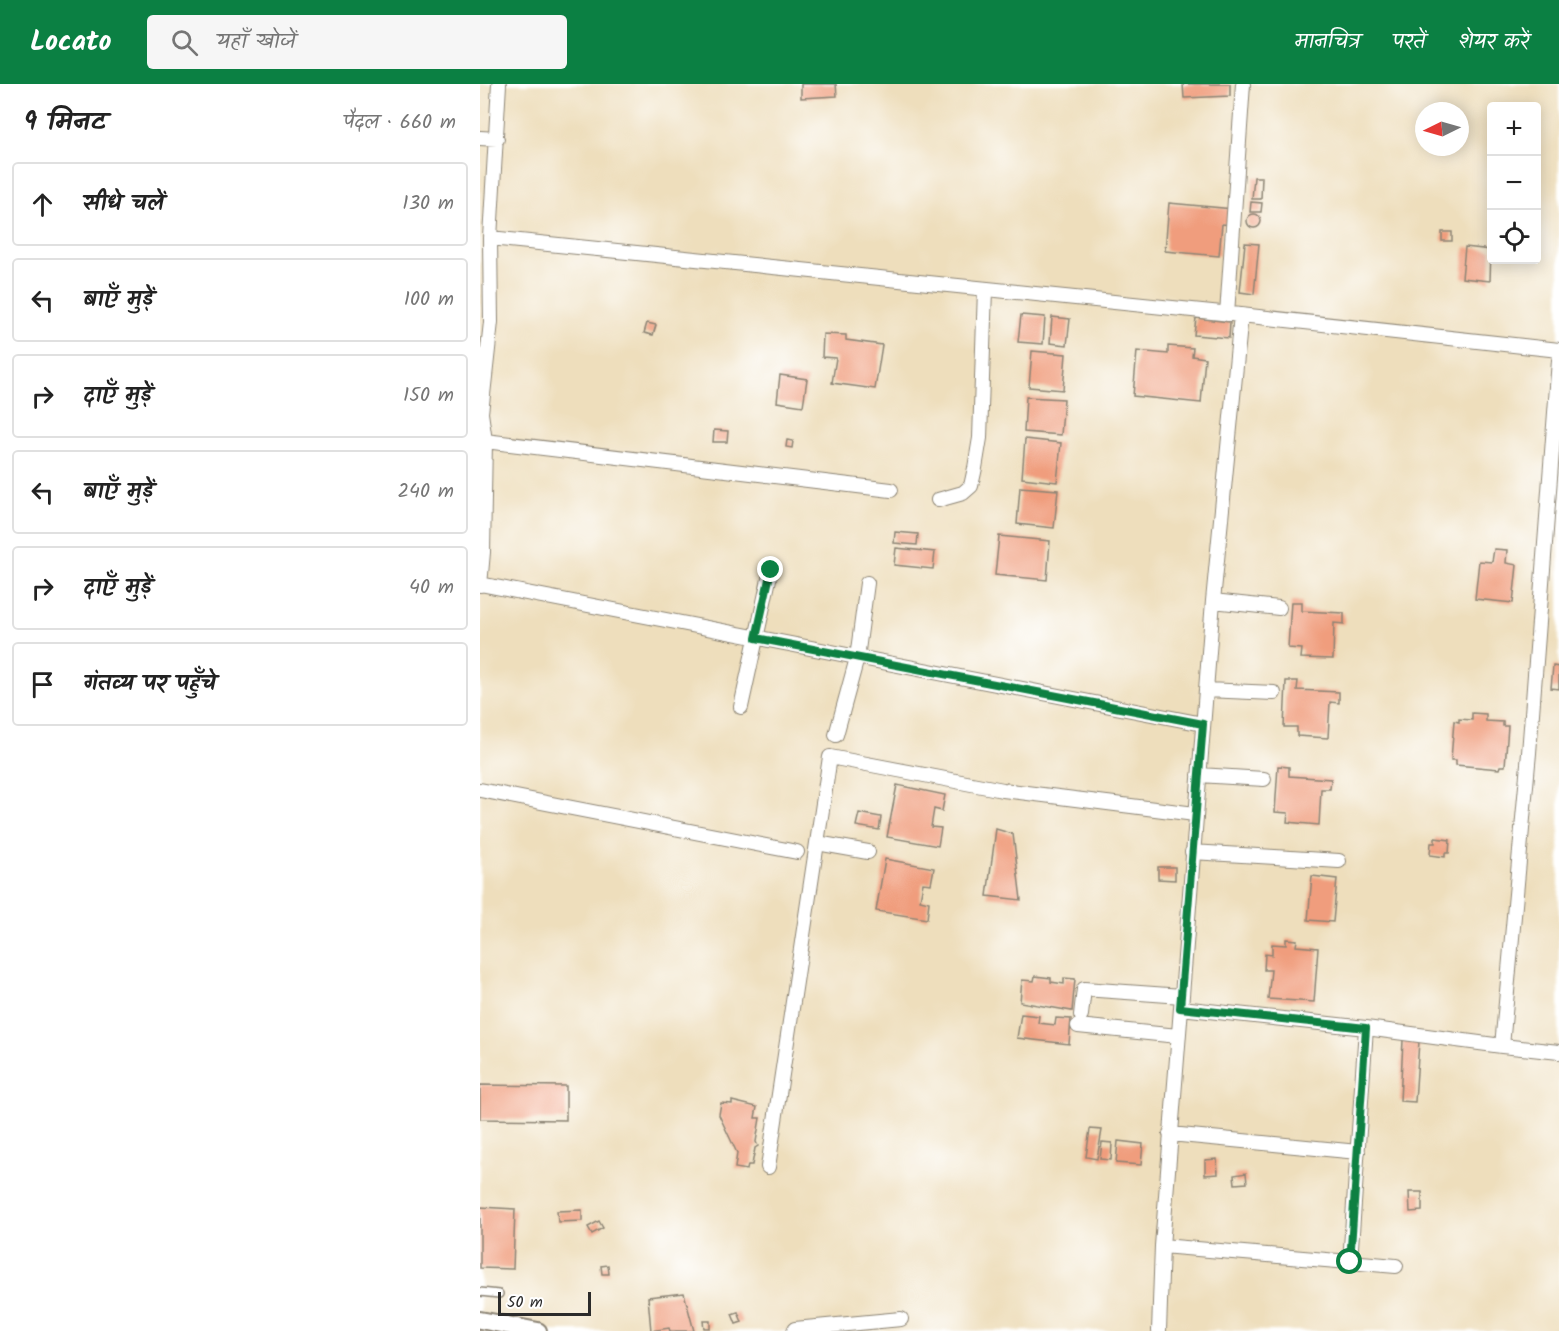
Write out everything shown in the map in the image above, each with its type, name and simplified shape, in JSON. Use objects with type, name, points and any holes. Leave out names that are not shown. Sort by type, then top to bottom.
[{"type":"street","points":[[499,84],[490,238],[491,322],[480,413],[485,441],[480,585],[1203,724]]},
{"type":"street","points":[[1159,1331],[1170,1134],[1234,315],[1243,84]]},
{"type":"street","points":[[480,138],[497,139]]},
{"type":"street","points":[[490,238],[1559,350]]},
{"type":"street","points":[[938,500],[963,493],[971,486],[980,438],[985,289]]},
{"type":"street","points":[[1502,1046],[1529,753],[1559,360]]},
{"type":"street","points":[[485,441],[891,490]]},
{"type":"street","points":[[741,707],[771,570]]},
{"type":"street","points":[[836,735],[857,658],[867,583]]},
{"type":"street","points":[[1213,601],[1279,609]]},
{"type":"street","points":[[1206,690],[1274,693]]},
{"type":"street","points":[[768,1167],[830,757],[1003,790],[1195,814]]},
{"type":"street","points":[[1199,775],[1264,780]]},
{"type":"street","points":[[480,790],[797,852]]},
{"type":"street","points":[[817,843],[868,852]]},
{"type":"street","points":[[1192,852],[1339,861]]},
{"type":"street","points":[[1178,1036],[1079,1021],[1084,989],[1559,1052]]},
{"type":"street","points":[[1350,1262],[1366,1028]]},
{"type":"street","points":[[1170,1134],[1358,1152]]},
{"type":"street","points":[[1162,1246],[1396,1266]]},
{"type":"street","points":[[794,1331],[795,1329],[902,1319]]},
{"type":"street","points":[[480,1320],[538,1331]]},
{"type":"lane","points":[[480,1292],[499,1294]]},
{"type":"building","points":[[801,84],[836,84],[837,96],[801,98]]},
{"type":"building","points":[[1183,84],[1230,84],[1230,96],[1184,98]]},
{"type":"building","points":[[1254,177],[1262,177],[1261,199],[1252,199]]},
{"type":"building","points":[[1251,202],[1262,203],[1261,212],[1250,212]]},
{"type":"building","points":[[1169,203],[1233,209],[1232,225],[1222,224],[1219,256],[1165,251]]},
{"type":"building","points":[[1254,214],[1259,216],[1261,221],[1259,226],[1254,228],[1249,226],[1247,221],[1249,216]]},
{"type":"building","points":[[1442,232],[1452,232],[1452,241],[1442,241]]},
{"type":"building","points":[[1245,243],[1259,244],[1254,294],[1240,292]]},
{"type":"building","points":[[1465,247],[1487,250],[1487,264],[1491,264],[1490,281],[1462,278]]},
{"type":"building","points":[[1021,315],[1045,317],[1043,344],[1018,342]]},
{"type":"building","points":[[1052,317],[1070,319],[1067,345],[1050,343]]},
{"type":"building","points":[[1196,318],[1230,322],[1229,338],[1194,335]]},
{"type":"building","points":[[647,323],[656,325],[653,335],[644,333]]},
{"type":"building","points":[[823,334],[846,335],[846,340],[882,345],[875,389],[832,383],[836,358],[822,357]]},
{"type":"building","points":[[1168,346],[1193,348],[1192,356],[1205,358],[1201,403],[1133,396],[1137,351],[1168,354]]},
{"type":"building","points":[[1032,351],[1066,354],[1063,390],[1029,387]]},
{"type":"building","points":[[780,375],[807,379],[803,406],[777,402]]},
{"type":"building","points":[[1026,397],[1064,399],[1061,435],[1024,432]]},
{"type":"building","points":[[714,430],[728,431],[727,442],[713,442]]},
{"type":"building","points":[[1025,439],[1061,443],[1057,482],[1022,478]]},
{"type":"building","points":[[787,440],[793,441],[792,448],[786,447]]},
{"type":"building","points":[[1020,487],[1058,490],[1054,528],[1017,524]]},
{"type":"building","points":[[895,532],[918,534],[917,545],[894,543]]},
{"type":"building","points":[[999,536],[1050,541],[1047,580],[995,575]]},
{"type":"building","points":[[896,548],[935,552],[933,569],[894,565]]},
{"type":"building","points":[[1494,549],[1507,550],[1506,563],[1517,565],[1513,603],[1475,599],[1479,561],[1492,562]]},
{"type":"building","points":[[1291,602],[1302,602],[1302,611],[1344,613],[1344,624],[1334,623],[1333,659],[1301,658],[1302,649],[1288,648]]},
{"type":"building","points":[[1553,666],[1559,667],[1559,689],[1551,688]]},
{"type":"building","points":[[1286,681],[1298,681],[1297,690],[1339,692],[1339,703],[1330,702],[1328,738],[1297,736],[1297,727],[1284,727]]},
{"type":"building","points":[[1472,713],[1486,714],[1486,721],[1503,722],[1503,726],[1508,726],[1505,766],[1500,766],[1499,769],[1456,765],[1456,760],[1451,760],[1454,721],[1472,720]]},
{"type":"building","points":[[1278,766],[1289,767],[1289,776],[1331,779],[1330,789],[1321,789],[1319,825],[1287,822],[1288,813],[1275,812]]},
{"type":"building","points":[[897,785],[945,795],[942,811],[934,809],[931,827],[941,828],[938,846],[887,837]]},
{"type":"building","points":[[859,813],[881,817],[879,830],[856,826]]},
{"type":"building","points":[[996,829],[1013,834],[1021,900],[987,896]]},
{"type":"building","points":[[1435,838],[1450,840],[1449,853],[1445,853],[1445,857],[1430,855],[1431,843],[1435,843]]},
{"type":"building","points":[[885,859],[934,868],[931,884],[923,883],[920,900],[929,902],[927,919],[876,911]]},
{"type":"building","points":[[1158,867],[1175,867],[1175,880],[1158,879]]},
{"type":"building","points":[[1312,876],[1337,879],[1333,922],[1308,920]]},
{"type":"building","points":[[1286,939],[1297,940],[1296,946],[1318,948],[1314,1002],[1268,999],[1271,970],[1264,970],[1265,954],[1272,955],[1272,944],[1286,945]]},
{"type":"building","points":[[1035,976],[1051,978],[1051,982],[1064,984],[1064,978],[1075,979],[1072,1011],[1020,1002],[1022,980],[1034,981]]},
{"type":"building","points":[[1021,1014],[1039,1016],[1038,1023],[1055,1025],[1056,1018],[1071,1019],[1069,1044],[1017,1038]]},
{"type":"building","points":[[1403,1040],[1419,1041],[1415,1102],[1400,1101]]},
{"type":"building","points":[[480,1085],[566,1086],[566,1120],[480,1119]]},
{"type":"building","points":[[732,1101],[757,1107],[755,1118],[760,1118],[756,1142],[758,1146],[755,1148],[752,1165],[748,1165],[747,1170],[735,1168],[737,1153],[719,1115],[721,1103],[732,1104]]},
{"type":"building","points":[[1090,1129],[1102,1130],[1097,1159],[1086,1157]]},
{"type":"building","points":[[1118,1141],[1143,1144],[1141,1165],[1116,1163]]},
{"type":"building","points":[[1102,1142],[1112,1143],[1111,1160],[1100,1159]]},
{"type":"building","points":[[1217,1159],[1218,1174],[1205,1175],[1205,1160]]},
{"type":"building","points":[[1246,1173],[1247,1183],[1235,1184],[1234,1175]]},
{"type":"building","points":[[1409,1192],[1422,1192],[1422,1211],[1410,1212]]},
{"type":"building","points":[[480,1207],[515,1209],[513,1269],[480,1268]]},
{"type":"building","points":[[582,1210],[582,1221],[558,1222],[557,1211]]},
{"type":"building","points":[[599,1221],[603,1228],[592,1234],[588,1227]]},
{"type":"building","points":[[608,1265],[609,1274],[602,1274],[601,1266]]},
{"type":"building","points":[[684,1293],[694,1331],[670,1331],[669,1328],[651,1331],[648,1297]]},
{"type":"building","points":[[738,1312],[742,1322],[736,1324],[732,1314]]},
{"type":"building","points":[[703,1321],[710,1321],[710,1328],[704,1328]]},
{"type":"route","points":[[771,570],[756,638],[1203,724],[1180,1008],[1366,1028],[1350,1262]]}]
